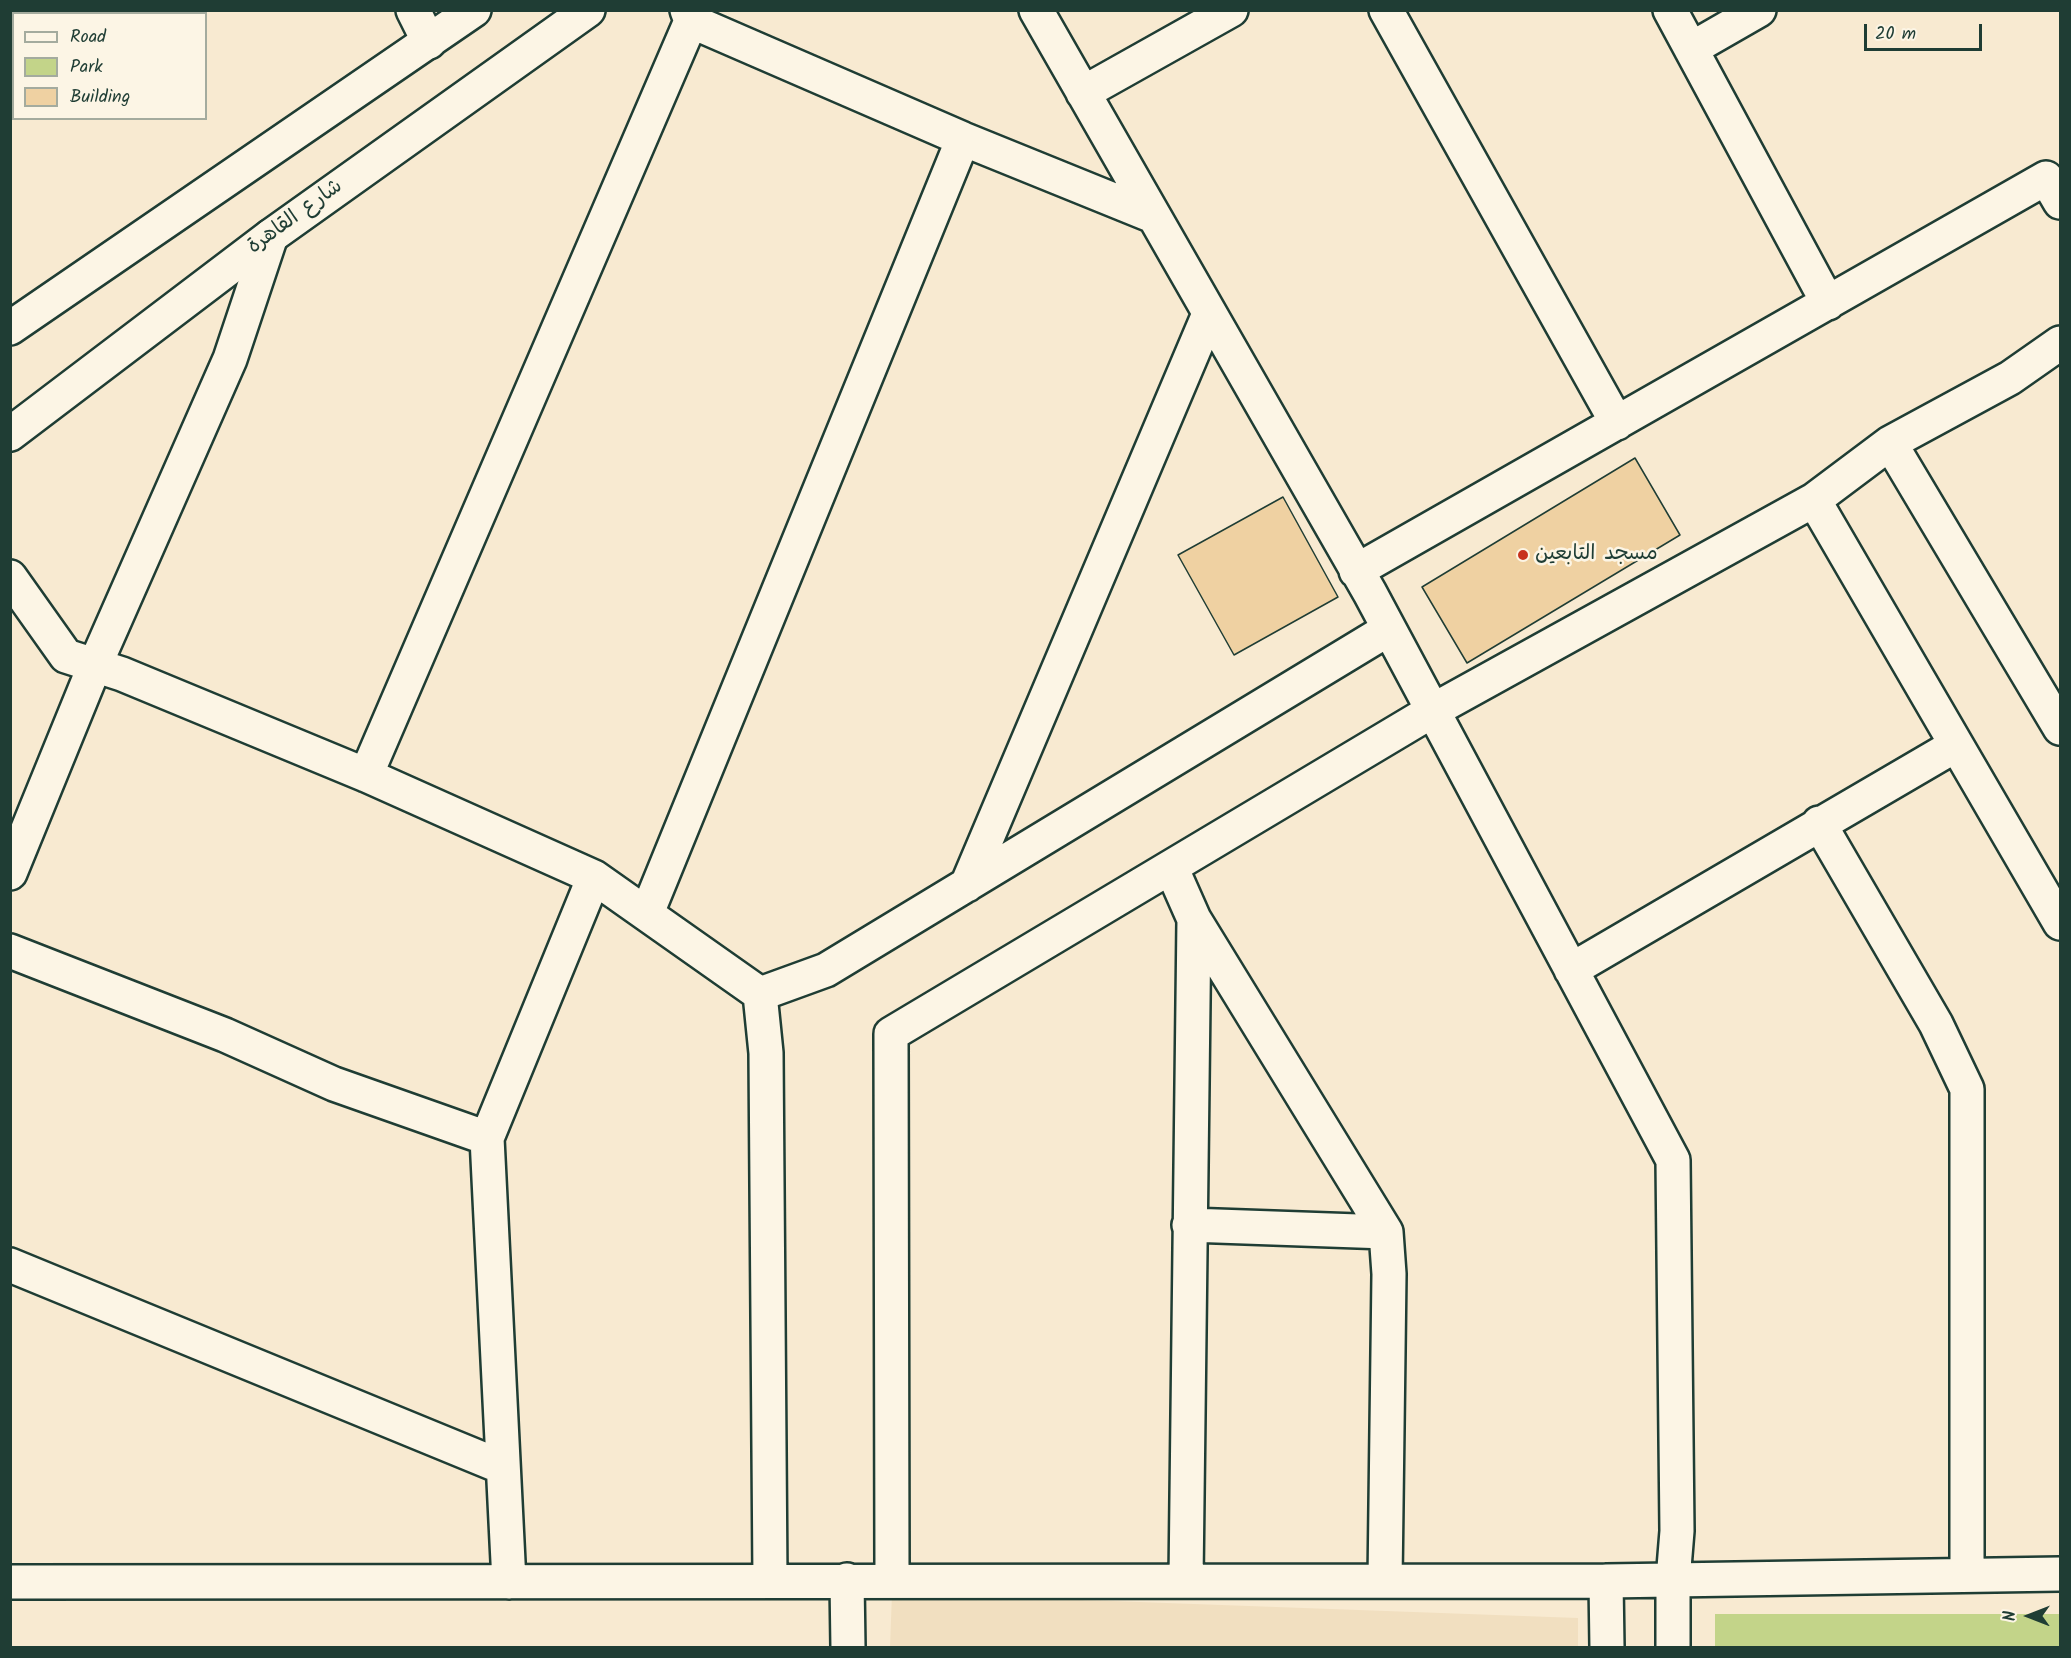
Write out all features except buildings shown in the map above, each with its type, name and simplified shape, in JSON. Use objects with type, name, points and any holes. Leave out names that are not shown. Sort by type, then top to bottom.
[{"type":"street","points":[[413,10],[429,42]]},
{"type":"street","points":[[10,328],[474,10]]},
{"type":"street","name":"شارع القاهرة","points":[[10,434],[271,236],[588,10]]},
{"type":"street","points":[[1036,10],[1389,629],[1673,1161],[1677,1531],[1673,1580],[1673,1647]]},
{"type":"street","points":[[1083,93],[1231,10]]},
{"type":"street","points":[[1386,10],[1617,423]]},
{"type":"street","points":[[1670,10],[1828,303]]},
{"type":"street","points":[[1691,49],[1759,10]]},
{"type":"street","points":[[366,775],[689,16],[963,139],[1153,216]]},
{"type":"street","points":[[647,913],[963,139]]},
{"type":"street","points":[[1356,571],[1828,303],[2056,183]]},
{"type":"street","points":[[10,873],[95,665],[230,359],[271,236]]},
{"type":"street","points":[[967,885],[1209,314]]},
{"type":"street","points":[[892,1580],[891,1034],[1432,711],[1814,500],[1890,443],[2010,378],[2061,343]]},
{"type":"street","points":[[1890,443],[2061,728]]},
{"type":"street","points":[[1814,500],[2061,923]]},
{"type":"street","points":[[10,577],[66,656],[95,665],[366,775],[594,877],[760,994],[766,1053],[770,1580]]},
{"type":"street","points":[[760,994],[826,970],[1389,629]]},
{"type":"street","points":[[1571,970],[1956,745]]},
{"type":"street","points":[[1819,823],[1936,1024],[1967,1089],[1967,1574]]},
{"type":"street","points":[[1171,867],[1194,919],[1386,1232],[1389,1274],[1385,1581]]},
{"type":"street","points":[[509,1582],[488,1138],[594,877]]},
{"type":"street","points":[[1186,1580],[1194,919]]},
{"type":"street","points":[[10,951],[225,1035],[334,1084],[488,1138]]},
{"type":"street","points":[[1189,1225],[1386,1232]]},
{"type":"street","points":[[10,1264],[502,1467]]},
{"type":"street","points":[[10,1582],[1606,1581],[2061,1574]]},
{"type":"street","points":[[848,1580],[848,1647]]},
{"type":"street","points":[[1606,1581],[1606,1647]]},
{"type":"shaded area","points":[[892,1593],[1578,1618],[1578,1648],[890,1648]]},
{"type":"green space","points":[[1715,1614],[2060,1614],[2060,1647],[1715,1647]]},
{"type":"place","name":"مسجد التابعين","points":[[1523,555]]}]
